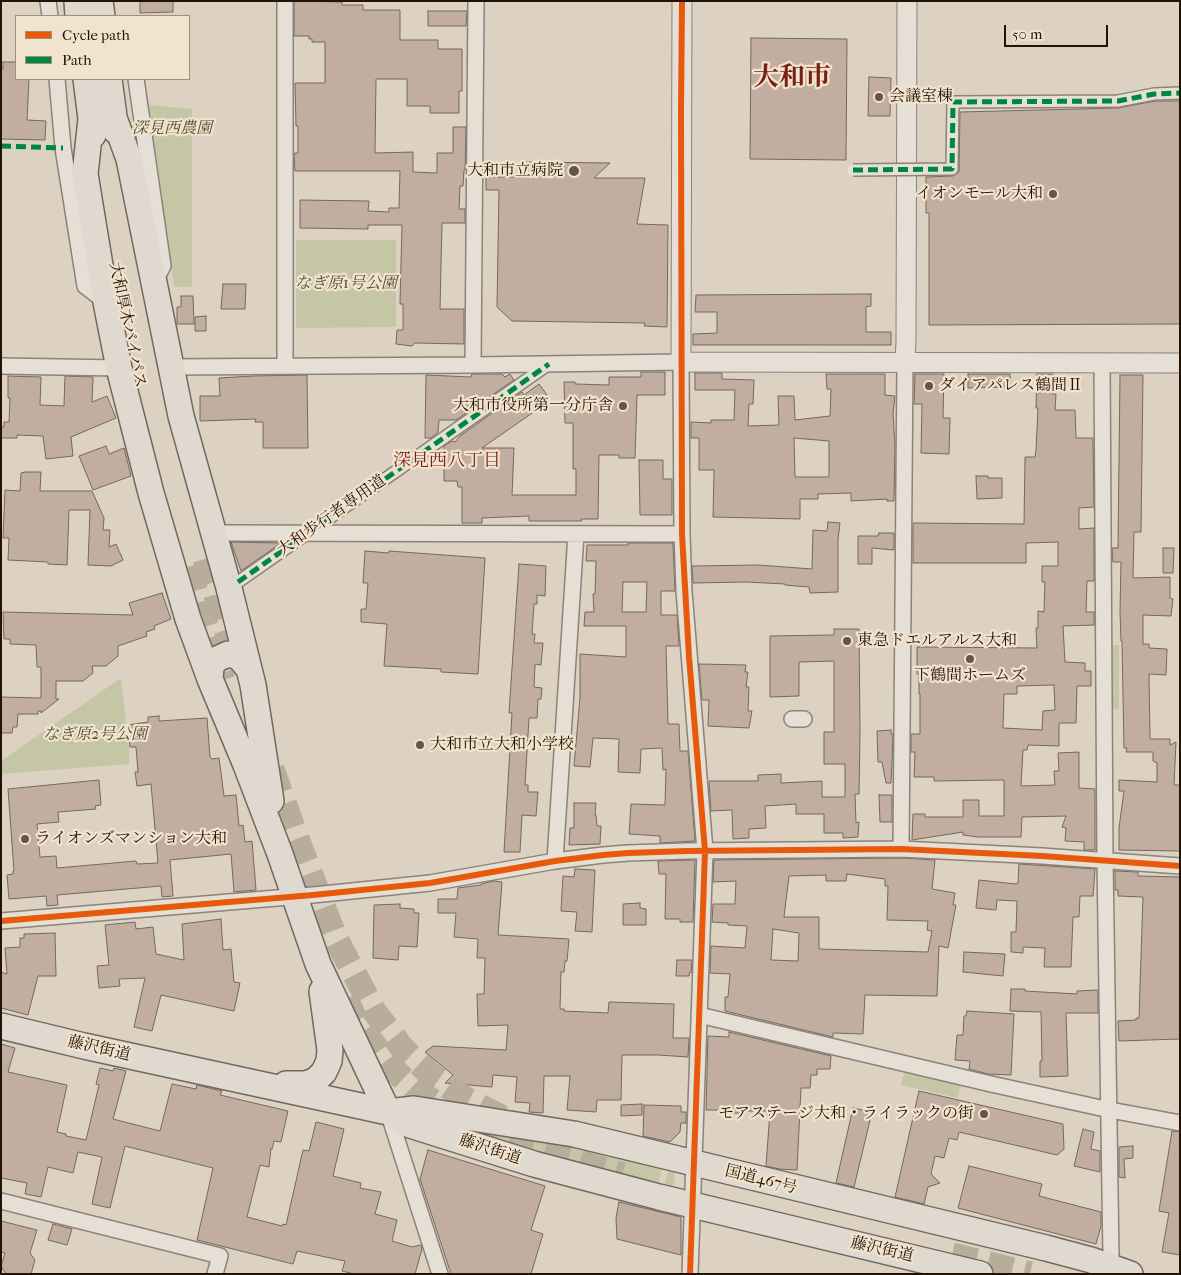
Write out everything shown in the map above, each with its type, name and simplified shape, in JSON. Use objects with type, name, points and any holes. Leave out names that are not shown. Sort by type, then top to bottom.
[{"type":"highway","points":[[77,1],[78,15]]},
{"type":"highway","points":[[100,1],[102,15]]},
{"type":"highway","name":"大和厚木バイパス","points":[[86,80],[102,117],[127,213],[154,366],[184,488],[197,563]]},
{"type":"highway","name":"大和厚木バイパス","points":[[102,117],[109,80]]},
{"type":"highway","points":[[102,117],[85,174],[119,368],[151,493],[194,634],[280,854],[318,964],[388,1112]]},
{"type":"highway","points":[[102,117],[129,159],[180,416],[236,615],[249,669],[280,854]]},
{"type":"highway","points":[[194,634],[207,641],[218,641],[228,635],[234,627],[236,615]]},
{"type":"highway","points":[[210,679],[211,667],[215,660],[228,654],[239,657],[249,669]]},
{"type":"highway","points":[[219,1076],[290,1085],[306,1084],[316,1080],[324,1072],[329,1060],[330,1050],[318,964]]},
{"type":"highway","name":"藤沢街道","points":[[1,1026],[84,1046],[388,1112],[410,1125],[534,1164],[693,1205],[980,1274]]},
{"type":"highway","name":"国道467号","points":[[388,1112],[414,1109],[542,1128],[1046,1248],[1116,1271]]},
{"type":"street","points":[[48,1],[50,15]]},
{"type":"street","points":[[284,1],[285,366]]},
{"type":"street","points":[[473,365],[476,1]]},
{"type":"street","points":[[682,1],[682,534],[684,600],[705,850],[690,1274]]},
{"type":"street","points":[[901,849],[907,1]]},
{"type":"street","points":[[57,80],[63,148],[85,286],[106,302]]},
{"type":"street","points":[[136,80],[163,266],[154,282]]},
{"type":"street","points":[[853,170],[952,169],[953,102],[1118,101],[1154,94],[1180,93]]},
{"type":"street","points":[[170,367],[681,362],[1180,362]]},
{"type":"street","points":[[1102,362],[1105,860],[1110,1110],[1116,1271]]},
{"type":"street","name":"大和歩行者専用道","points":[[238,582],[549,364]]},
{"type":"street","points":[[1,366],[119,368]]},
{"type":"street","points":[[213,533],[682,534]]},
{"type":"street","points":[[555,861],[576,534]]},
{"type":"street","points":[[1,921],[430,884],[555,861],[603,855],[705,850],[901,849],[1180,866]]},
{"type":"street","points":[[699,1015],[972,1080],[1180,1123]]},
{"type":"street","points":[[388,1112],[440,1274]]},
{"type":"street","points":[[1,1201],[220,1256],[215,1274]]},
{"type":"green space","name":"深見西農園","points":[[149,105],[192,109],[192,287],[174,287]]},
{"type":"green space","name":"なぎ原1号公園","points":[[296,240],[396,240],[396,327],[296,328]]},
{"type":"green space","points":[[1110,645],[1119,645],[1119,709],[1110,710]]},
{"type":"green space","name":"なぎ原2号公園","points":[[121,678],[129,764],[1,774],[1,761]]},
{"type":"green space","points":[[905,1069],[961,1082],[958,1098],[901,1085]]},
{"type":"green space","points":[[408,1115],[531,1133],[607,1155],[662,1168],[656,1193]]},
{"type":"green space","points":[[669,1169],[674,1173],[675,1181],[671,1189],[662,1192]]},
{"type":"building","points":[[140,1],[173,1],[173,12],[140,13]]},
{"type":"building","points":[[294,1],[342,2],[342,5],[363,5],[363,10],[400,10],[400,40],[438,40],[438,49],[462,49],[462,91],[459,91],[459,113],[430,113],[430,106],[407,106],[407,79],[376,79],[375,153],[413,152],[413,172],[437,173],[437,153],[453,153],[453,127],[466,127],[465,170],[463,186],[460,186],[459,209],[465,209],[465,223],[442,223],[440,309],[464,309],[464,344],[415,343],[412,346],[396,344],[397,330],[403,330],[403,304],[400,304],[402,225],[368,225],[368,229],[300,228],[300,200],[369,201],[368,211],[389,212],[389,208],[399,208],[400,171],[295,171],[294,156],[295,153],[298,153],[298,126],[296,126],[295,83],[325,83],[325,42],[312,42],[309,36],[294,36]]},
{"type":"building","points":[[428,11],[467,11],[466,26],[428,26]]},
{"type":"building","points":[[751,38],[847,39],[846,160],[750,159]]},
{"type":"building","points":[[3,62],[15,62],[15,80],[29,80],[27,120],[46,121],[45,140],[1,139],[1,69],[3,69]]},
{"type":"building","name":"会議室棟","points":[[869,77],[891,78],[890,116],[868,116]]},
{"type":"building","name":"イオンモール大和","points":[[1155,101],[1180,101],[1180,324],[929,325],[929,213],[926,213],[926,177],[953,176],[959,172],[960,112],[1118,108]]},
{"type":"building","points":[[526,162],[610,163],[594,178],[645,178],[637,224],[668,225],[667,327],[644,326],[645,323],[512,321],[497,307],[499,190],[486,190],[486,177],[525,177]]},
{"type":"building","points":[[223,284],[246,284],[245,309],[221,309]]},
{"type":"building","points":[[871,294],[871,306],[866,307],[866,332],[891,332],[891,345],[693,345],[693,334],[717,333],[717,312],[695,312],[696,295]]},
{"type":"building","points":[[181,296],[193,296],[194,324],[177,324],[177,307],[181,307]]},
{"type":"building","points":[[206,316],[206,331],[195,331],[195,317]]},
{"type":"building","points":[[641,372],[665,372],[665,395],[637,395],[635,458],[619,458],[619,455],[599,455],[598,519],[581,519],[582,521],[529,521],[529,516],[482,518],[482,523],[462,523],[462,487],[458,487],[457,481],[444,481],[444,446],[452,441],[455,442],[460,436],[522,392],[524,395],[539,384],[547,395],[534,405],[538,409],[482,448],[514,448],[512,495],[576,495],[576,469],[573,469],[573,423],[565,423],[564,382],[609,385],[609,377],[641,377]]},
{"type":"building","points":[[695,373],[722,373],[722,379],[754,380],[753,404],[749,404],[748,426],[779,425],[778,396],[794,396],[795,420],[830,416],[831,389],[827,389],[826,374],[885,374],[885,395],[895,396],[893,413],[895,446],[894,501],[887,501],[887,499],[851,501],[851,493],[818,494],[818,499],[800,499],[800,519],[713,517],[714,470],[699,470],[699,438],[691,438],[691,422],[711,423],[711,420],[734,420],[735,390],[695,390]],"holes":[[[794,438],[829,441],[829,477],[795,477]]]},
{"type":"building","points":[[472,374],[502,374],[505,377],[510,374],[514,380],[456,420],[439,420],[438,432],[431,438],[425,438],[426,375],[471,377]]},
{"type":"building","points":[[915,374],[944,374],[943,418],[950,418],[949,454],[921,453],[922,404],[914,404]]},
{"type":"building","points":[[968,374],[1010,374],[1010,387],[968,388]]},
{"type":"building","points":[[1037,374],[1053,374],[1052,394],[1056,394],[1055,410],[1075,410],[1076,438],[1093,438],[1094,507],[1079,508],[1079,529],[1094,528],[1094,581],[1087,581],[1086,612],[1094,612],[1094,625],[1063,626],[1065,662],[1085,663],[1085,671],[1091,671],[1091,686],[1077,686],[1076,723],[1059,723],[1059,746],[1028,745],[1027,750],[1023,750],[1021,786],[1055,785],[1054,771],[1059,771],[1058,753],[1079,752],[1079,788],[1095,789],[1095,850],[1084,850],[1084,842],[1065,841],[1066,828],[1062,827],[1066,816],[1022,817],[1021,837],[978,837],[963,835],[963,832],[912,840],[913,814],[925,814],[925,817],[963,817],[963,800],[979,800],[979,816],[1004,816],[1004,780],[934,781],[934,777],[914,777],[915,752],[911,752],[911,734],[920,734],[917,647],[1037,648],[1036,628],[1038,628],[1038,611],[1044,612],[1045,582],[1042,582],[1042,566],[1058,566],[1058,542],[1026,543],[1026,563],[913,563],[913,523],[1024,524],[1025,457],[1035,457],[1038,408],[1036,408]],"holes":[[[1054,685],[1055,710],[1043,711],[1042,730],[1003,728],[1004,694],[1017,694],[1017,686]]]},
{"type":"building","points":[[307,375],[308,448],[263,448],[263,422],[255,422],[256,419],[200,421],[200,396],[220,396],[219,378]]},
{"type":"building","points":[[1120,375],[1143,375],[1141,532],[1134,532],[1133,578],[1170,577],[1170,598],[1173,599],[1171,616],[1143,615],[1143,644],[1149,644],[1149,648],[1167,649],[1166,675],[1149,674],[1150,739],[1170,739],[1170,745],[1176,742],[1174,785],[1180,785],[1180,851],[1119,850],[1119,828],[1124,791],[1119,791],[1119,780],[1157,782],[1157,763],[1153,761],[1153,752],[1126,752],[1127,748],[1124,748],[1120,612],[1121,562],[1113,562],[1112,548],[1118,548]]},
{"type":"building","points":[[8,376],[41,377],[40,405],[64,406],[65,376],[93,377],[92,402],[107,396],[116,418],[71,437],[73,456],[46,459],[43,436],[17,435],[17,438],[1,438],[1,427],[4,427],[4,422],[9,422],[10,398],[8,398]]},
{"type":"building","points":[[106,446],[109,454],[124,448],[131,476],[93,490],[79,456]]},
{"type":"building","points":[[639,460],[663,460],[663,479],[672,479],[672,515],[640,515]]},
{"type":"building","points":[[41,472],[40,491],[92,491],[104,518],[103,530],[110,530],[109,547],[116,544],[123,560],[111,566],[88,565],[90,510],[69,510],[67,565],[8,560],[9,538],[3,538],[5,490],[20,491],[21,473]]},
{"type":"building","points":[[976,476],[1002,478],[1002,498],[977,499]]},
{"type":"building","points":[[828,522],[840,523],[838,540],[838,592],[810,593],[809,587],[785,584],[746,582],[693,583],[692,566],[758,565],[812,569],[813,530],[827,531]]},
{"type":"building","points":[[879,533],[894,533],[894,550],[872,548],[872,564],[858,564],[858,536],[878,536]]},
{"type":"building","points":[[231,542],[281,543],[241,571]]},
{"type":"building","points":[[628,543],[673,543],[675,591],[661,591],[661,615],[677,615],[679,646],[666,646],[668,724],[679,724],[680,751],[688,751],[695,841],[660,843],[660,836],[629,834],[631,804],[665,805],[666,769],[663,770],[662,748],[641,749],[640,773],[618,772],[619,739],[593,738],[590,767],[574,766],[580,698],[580,654],[626,657],[626,626],[584,626],[585,612],[594,612],[593,594],[595,594],[596,561],[586,561],[587,545],[628,545]],"holes":[[[623,582],[647,582],[646,612],[622,612]]]},
{"type":"building","points":[[1163,548],[1174,548],[1173,573],[1163,573]]},
{"type":"building","points":[[365,551],[485,558],[478,674],[441,672],[441,669],[384,666],[387,624],[361,622],[361,609],[366,609],[368,583],[363,583]]},
{"type":"building","points":[[519,564],[546,566],[545,596],[537,595],[537,604],[534,604],[532,634],[535,634],[534,643],[543,643],[541,665],[535,664],[534,687],[542,688],[541,699],[538,699],[537,718],[529,718],[525,785],[528,785],[528,792],[538,792],[536,816],[522,815],[520,852],[504,852],[512,713],[509,713]]},
{"type":"building","points":[[162,593],[171,619],[154,626],[155,629],[146,632],[147,636],[118,646],[118,656],[106,666],[92,666],[93,673],[83,681],[56,681],[56,699],[59,699],[41,713],[41,711],[38,711],[38,714],[18,714],[17,727],[13,727],[12,733],[1,733],[1,697],[41,698],[41,667],[37,667],[36,645],[10,644],[10,639],[4,639],[3,612],[133,615],[129,603]]},
{"type":"building","points":[[834,629],[859,629],[859,794],[855,794],[856,823],[859,822],[858,837],[843,838],[843,833],[824,833],[824,814],[796,814],[796,804],[765,806],[766,828],[749,829],[749,838],[733,839],[732,810],[711,811],[709,781],[758,781],[758,775],[781,774],[781,783],[822,781],[822,797],[845,797],[845,764],[824,764],[824,732],[834,732],[834,661],[799,662],[799,696],[770,697],[770,636],[834,635]]},
{"type":"building","points":[[699,664],[746,665],[745,672],[748,672],[746,687],[749,687],[748,711],[752,711],[749,728],[708,726],[709,700],[702,700]]},
{"type":"building","points":[[159,716],[159,721],[207,718],[210,757],[212,759],[219,758],[224,796],[236,795],[239,826],[243,825],[245,842],[252,841],[256,890],[234,892],[231,854],[170,860],[173,896],[162,897],[161,886],[57,895],[58,905],[47,906],[46,896],[9,899],[7,875],[13,874],[14,871],[8,789],[99,780],[101,805],[95,806],[96,809],[58,812],[59,822],[37,824],[40,857],[56,856],[57,868],[136,861],[137,864],[158,863],[151,784],[137,786],[135,772],[138,772],[136,747],[130,747],[127,725],[148,722],[148,717]]},
{"type":"building","points":[[891,730],[891,734],[893,734],[891,783],[886,783],[882,762],[878,762],[877,731]]},
{"type":"building","points":[[879,795],[892,795],[892,822],[880,822]]},
{"type":"building","points":[[574,803],[596,803],[595,815],[597,826],[601,826],[600,844],[569,845],[570,828],[574,828]]},
{"type":"building","points":[[901,858],[935,860],[932,889],[955,893],[953,905],[956,905],[948,948],[939,946],[937,996],[865,995],[863,1034],[833,1033],[833,1037],[725,1011],[725,997],[728,997],[730,974],[710,973],[711,946],[745,948],[747,926],[712,922],[713,904],[735,904],[736,881],[713,882],[714,860]],"holes":[[[847,874],[885,879],[885,886],[888,886],[887,920],[928,921],[927,930],[932,931],[928,952],[819,949],[819,917],[784,917],[789,876],[826,875],[826,881],[846,881]],[[773,929],[799,933],[798,961],[771,960]]]},
{"type":"building","points":[[695,860],[693,922],[680,922],[680,919],[665,919],[666,874],[659,874],[658,861]]},
{"type":"building","points":[[1019,864],[1095,869],[1093,896],[1080,896],[1079,917],[1073,917],[1071,967],[1044,967],[1045,948],[1023,947],[1023,953],[1011,952],[1011,932],[1016,932],[1017,901],[997,900],[996,910],[976,908],[979,880],[1016,884],[1018,883]]},
{"type":"building","points":[[575,869],[595,870],[592,932],[575,931],[577,912],[561,911],[563,876],[574,877]]},
{"type":"building","points":[[1115,871],[1138,872],[1138,876],[1180,877],[1180,1039],[1119,1041],[1118,1021],[1136,1020],[1136,1018],[1139,1018],[1143,897],[1118,896],[1118,890],[1115,890]]},
{"type":"building","points":[[494,881],[502,882],[498,935],[569,939],[567,961],[565,961],[564,972],[561,972],[560,1009],[564,1009],[564,1011],[608,1013],[609,1002],[674,1004],[673,1038],[689,1038],[688,1057],[622,1055],[621,1100],[597,1100],[596,1112],[567,1110],[570,1076],[544,1076],[543,1113],[529,1112],[530,1103],[515,1102],[517,1077],[493,1075],[492,1087],[445,1083],[453,1075],[425,1052],[433,1046],[506,1050],[508,1025],[478,1026],[477,994],[484,994],[485,958],[477,958],[478,939],[454,937],[456,913],[438,913],[438,899],[457,899],[458,888]]},
{"type":"building","points":[[640,903],[640,908],[646,909],[646,925],[623,925],[623,904]]},
{"type":"building","points":[[400,904],[400,908],[414,909],[414,913],[419,913],[417,947],[399,946],[398,960],[373,958],[374,905]]},
{"type":"building","points":[[221,919],[223,950],[231,949],[234,982],[240,983],[234,1011],[161,995],[152,1031],[134,1027],[145,978],[119,979],[120,986],[99,988],[97,966],[109,965],[105,925],[135,922],[136,929],[153,927],[156,954],[184,960],[182,924]]},
{"type":"building","points":[[55,933],[56,976],[38,976],[28,1015],[1,1008],[1,972],[7,974],[5,948],[20,947],[20,938],[24,938],[24,934]]},
{"type":"building","points":[[964,952],[1005,954],[1003,976],[963,972]]},
{"type":"building","points":[[677,960],[692,960],[689,976],[676,976]]},
{"type":"building","points":[[1011,989],[1077,994],[1077,991],[1098,990],[1098,1013],[1066,1013],[1068,1076],[1040,1077],[1040,1061],[1042,1061],[1041,1012],[1010,1011]]},
{"type":"building","points":[[967,1011],[1014,1014],[1011,1075],[988,1074],[969,1069],[970,1061],[955,1060],[957,1035],[963,1035],[964,1016],[966,1016]]},
{"type":"building","points":[[729,1032],[831,1056],[830,1069],[817,1069],[817,1075],[811,1075],[810,1088],[801,1088],[797,1170],[766,1166],[770,1111],[721,1113],[721,1110],[706,1110],[708,1036],[729,1037]]},
{"type":"building","points":[[1,1044],[15,1048],[8,1072],[67,1085],[57,1132],[66,1134],[66,1136],[86,1140],[99,1085],[96,1084],[100,1068],[113,1071],[114,1068],[126,1071],[113,1119],[160,1131],[172,1084],[196,1089],[197,1085],[222,1091],[220,1095],[288,1111],[281,1142],[274,1141],[271,1148],[269,1167],[260,1165],[247,1217],[282,1226],[283,1224],[286,1225],[303,1150],[309,1151],[316,1122],[344,1129],[333,1176],[361,1183],[360,1188],[381,1192],[375,1214],[397,1220],[392,1241],[412,1247],[421,1245],[422,1249],[415,1274],[354,1274],[342,1271],[345,1261],[297,1251],[293,1264],[197,1240],[213,1168],[125,1146],[110,1208],[92,1204],[102,1157],[78,1152],[73,1173],[48,1167],[41,1197],[25,1194],[27,1183],[1,1178]]},
{"type":"building","points":[[919,1091],[1063,1124],[1064,1149],[1057,1155],[959,1132],[957,1140],[949,1138],[944,1158],[935,1156],[931,1174],[940,1183],[928,1187],[924,1204],[895,1197]]},
{"type":"building","points":[[642,1104],[642,1115],[621,1116],[621,1105]]},
{"type":"building","points":[[644,1105],[681,1106],[681,1112],[686,1112],[686,1123],[681,1123],[680,1132],[670,1142],[643,1136]]},
{"type":"building","points":[[853,1108],[872,1112],[854,1187],[836,1183]]},
{"type":"building","points":[[1083,1129],[1094,1132],[1091,1149],[1100,1151],[1100,1172],[1074,1166]]},
{"type":"building","points":[[1172,1131],[1180,1132],[1180,1255],[1162,1252],[1169,1213],[1159,1211]]},
{"type":"building","points":[[1133,1146],[1133,1158],[1124,1159],[1125,1178],[1119,1177],[1119,1147]]},
{"type":"building","points":[[428,1150],[545,1186],[531,1230],[543,1234],[531,1274],[451,1274],[420,1179]]},
{"type":"building","points":[[969,1166],[1042,1184],[1039,1196],[1101,1212],[1101,1226],[1096,1244],[958,1208]]},
{"type":"building","points":[[619,1202],[681,1217],[681,1255],[617,1239],[616,1218]]},
{"type":"building","points":[[1,1221],[37,1230],[30,1253],[35,1260],[31,1274],[6,1274],[1,1266],[5,1253],[1,1252]]},
{"type":"building","points":[[53,1224],[72,1229],[67,1245],[48,1240]]},
{"type":"tunnel","points":[[205,559],[235,658]]},
{"type":"tunnel","points":[[188,567],[223,680]]},
{"type":"tunnel","points":[[272,769],[335,937],[374,1011],[403,1049],[430,1074],[464,1098],[511,1122]]},
{"type":"tunnel","points":[[346,999],[356,1020],[387,1063],[414,1089],[452,1113],[509,1141],[622,1175]]},
{"type":"tunnel","points":[[952,1255],[1030,1274]]},
{"type":"marked path","points":[[853,170],[952,169],[953,102],[1118,101],[1154,94],[1180,93]]},
{"type":"marked path","points":[[1,146],[63,148]]},
{"type":"marked path","points":[[238,582],[549,364]]},
{"type":"cycle path","points":[[682,1],[682,534],[689,657],[705,851],[690,1274]]},
{"type":"cycle path","points":[[1,921],[313,895],[430,883],[555,861],[628,853],[901,849],[1042,856],[1180,866]]},
{"type":"place","name":"会議室棟","points":[[879,97]]},
{"type":"place","name":"大和市立病院","points":[[574,171]]},
{"type":"place","name":"イオンモール大和","points":[[1053,194]]},
{"type":"place","name":"ダイアパレス鶴間Ⅱ","points":[[929,386]]},
{"type":"place","name":"大和市役所第一分庁舎","points":[[623,406]]},
{"type":"place","name":"東急ドエルアルス大和","points":[[847,641]]},
{"type":"place","name":"下鶴間ホームズ","points":[[970,659]]},
{"type":"place","name":"大和市立大和小学校","points":[[420,745]]},
{"type":"place","name":"ライオンズマンション大和","points":[[25,839]]},
{"type":"place","name":"モアステージ大和・ライラックの街","points":[[984,1114]]},
{"type":"district","name":"大和市","points":[[792,79]]},
{"type":"district","name":"深見西八丁目","points":[[447,462]]}]
